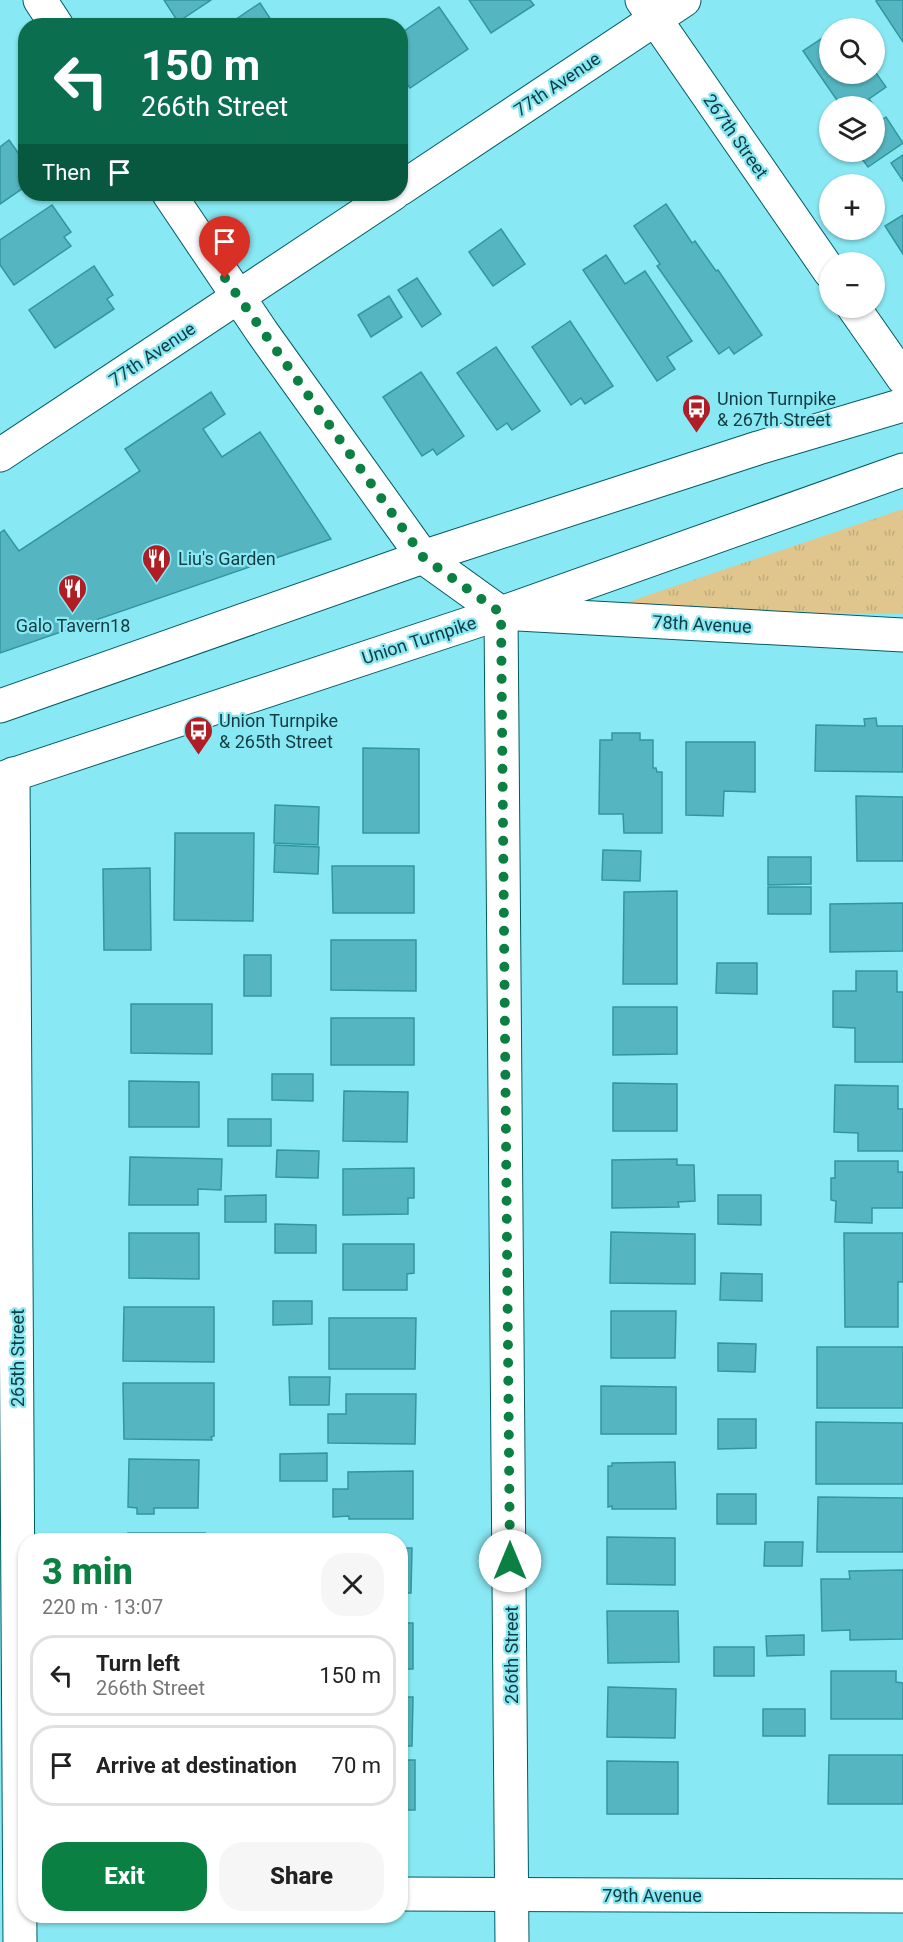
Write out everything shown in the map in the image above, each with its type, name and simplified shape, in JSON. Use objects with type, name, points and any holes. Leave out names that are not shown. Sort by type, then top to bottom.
[{"type":"street","points":[[40,0],[52,18]]},
{"type":"street","name":"77th Avenue","points":[[408,183],[648,10],[684,0]]},
{"type":"street","name":"267th Street","points":[[648,10],[819,256]]},
{"type":"street","points":[[174,201],[237,297],[423,557],[501,613]]},
{"type":"street","name":"77th Avenue","points":[[0,455],[382,201]]},
{"type":"street","points":[[861,318],[903,378]]},
{"type":"street","points":[[0,706],[423,557],[758,448],[903,405]]},
{"type":"street","name":"Union Turnpike","points":[[7,776],[501,613],[903,470]]},
{"type":"street","name":"78th Avenue","points":[[501,613],[903,635]]},
{"type":"street","name":"266th Street","points":[[501,613],[512,1942]]},
{"type":"street","name":"265th Street","points":[[7,776],[15,1893],[18,1922]]},
{"type":"street","name":"79th Avenue","points":[[408,1894],[903,1896]]},
{"type":"street","name":"265th Street","points":[[18,1923],[20,1942]]},
{"type":"green space","points":[[903,509],[903,614],[625,609],[625,603]]},
{"type":"building","points":[[164,0],[211,0],[184,18],[175,18]]},
{"type":"building","points":[[469,0],[530,0],[534,5],[491,33]]},
{"type":"building","points":[[903,0],[903,42],[876,1]]},
{"type":"building","points":[[260,3],[270,18],[238,18]]},
{"type":"building","points":[[439,7],[468,49],[410,88],[408,85],[408,28]]},
{"type":"building","points":[[819,40],[819,74],[803,51]]},
{"type":"building","points":[[826,84],[884,84],[886,87],[873,96],[834,96]]},
{"type":"building","points":[[886,117],[903,143],[885,155],[885,118]]},
{"type":"building","points":[[9,140],[18,153],[18,192],[0,204],[0,147]]},
{"type":"building","points":[[903,155],[903,181],[891,163]]},
{"type":"building","points":[[864,162],[875,162],[868,167]]},
{"type":"building","points":[[666,204],[692,243],[695,241],[716,271],[718,270],[762,335],[734,354],[729,347],[719,354],[657,266],[660,264],[634,226]]},
{"type":"building","points":[[52,205],[71,232],[64,237],[71,246],[14,285],[0,265],[0,240]]},
{"type":"building","points":[[903,215],[903,254],[885,226]]},
{"type":"building","points":[[501,229],[525,264],[493,286],[469,252]]},
{"type":"building","points":[[606,255],[625,284],[645,271],[692,341],[667,357],[675,369],[657,381],[583,270]]},
{"type":"building","points":[[94,266],[113,295],[107,299],[114,309],[55,348],[29,310]]},
{"type":"building","points":[[417,278],[441,314],[422,327],[398,290]]},
{"type":"building","points":[[389,296],[402,317],[371,337],[358,315]]},
{"type":"building","points":[[570,321],[613,386],[585,404],[581,398],[571,405],[532,347]]},
{"type":"building","points":[[496,347],[540,411],[512,430],[507,423],[497,430],[457,373]]},
{"type":"building","points":[[421,372],[464,436],[437,455],[433,449],[422,456],[383,397]]},
{"type":"building","points":[[211,392],[225,414],[203,429],[222,457],[260,432],[331,539],[0,653],[0,533],[4,530],[19,551],[140,471],[125,449]]},
{"type":"building","points":[[876,718],[877,726],[903,726],[903,772],[815,771],[816,725],[865,726],[864,719]]},
{"type":"building","points":[[612,733],[640,733],[640,740],[653,740],[653,768],[656,768],[657,772],[662,772],[662,833],[624,833],[623,814],[599,814],[600,740],[612,740]]},
{"type":"building","points":[[686,742],[755,742],[755,792],[724,791],[723,816],[686,815]]},
{"type":"building","points":[[363,748],[419,749],[419,833],[363,833]]},
{"type":"building","points":[[856,796],[903,797],[903,861],[857,861]]},
{"type":"building","points":[[275,805],[319,807],[318,845],[274,843]]},
{"type":"building","points":[[175,833],[254,833],[253,921],[174,920]]},
{"type":"building","points":[[275,845],[319,847],[318,874],[274,872]]},
{"type":"building","points":[[603,850],[641,851],[640,881],[602,880]]},
{"type":"building","points":[[768,857],[811,857],[811,884],[768,885]]},
{"type":"building","points":[[332,866],[414,866],[414,913],[333,913]]},
{"type":"building","points":[[150,868],[151,950],[104,950],[103,869]]},
{"type":"building","points":[[768,887],[811,887],[811,914],[768,914]]},
{"type":"building","points":[[677,891],[677,984],[623,984],[624,892]]},
{"type":"building","points":[[903,903],[903,951],[830,952],[830,904]]},
{"type":"building","points":[[331,940],[416,940],[416,991],[331,990]]},
{"type":"building","points":[[244,955],[271,955],[271,996],[244,996]]},
{"type":"building","points":[[717,963],[757,963],[757,994],[716,993]]},
{"type":"building","points":[[856,971],[897,971],[897,992],[903,992],[903,1062],[855,1062],[855,1028],[833,1027],[833,991],[856,991]]},
{"type":"building","points":[[131,1004],[212,1004],[212,1054],[131,1053]]},
{"type":"building","points":[[613,1007],[677,1007],[677,1054],[613,1055]]},
{"type":"building","points":[[331,1018],[414,1018],[414,1065],[331,1065]]},
{"type":"building","points":[[272,1074],[313,1074],[313,1101],[272,1100]]},
{"type":"building","points":[[129,1081],[199,1082],[199,1127],[129,1127]]},
{"type":"building","points":[[613,1083],[677,1084],[677,1131],[613,1131]]},
{"type":"building","points":[[835,1085],[898,1086],[898,1109],[903,1109],[903,1151],[858,1151],[858,1133],[834,1132]]},
{"type":"building","points":[[344,1091],[408,1092],[407,1142],[343,1141]]},
{"type":"building","points":[[228,1119],[271,1119],[271,1146],[228,1146]]},
{"type":"building","points":[[277,1150],[319,1151],[318,1178],[276,1177]]},
{"type":"building","points":[[130,1157],[222,1159],[221,1190],[198,1189],[198,1205],[129,1205]]},
{"type":"building","points":[[677,1159],[677,1165],[694,1165],[695,1201],[678,1202],[679,1207],[612,1208],[612,1160]]},
{"type":"building","points":[[835,1161],[898,1161],[898,1172],[903,1172],[903,1208],[872,1208],[872,1223],[835,1222],[836,1201],[831,1200],[831,1178],[835,1178]]},
{"type":"building","points":[[414,1168],[414,1198],[408,1198],[408,1214],[343,1215],[343,1169]]},
{"type":"building","points":[[266,1195],[266,1222],[225,1222],[225,1196]]},
{"type":"building","points":[[718,1195],[761,1195],[761,1225],[718,1224]]},
{"type":"building","points":[[275,1224],[316,1225],[316,1253],[275,1253]]},
{"type":"building","points":[[611,1232],[695,1234],[695,1284],[610,1283]]},
{"type":"building","points":[[129,1233],[199,1233],[199,1279],[129,1278]]},
{"type":"building","points":[[844,1233],[903,1233],[903,1282],[898,1282],[898,1327],[845,1327]]},
{"type":"building","points":[[343,1244],[414,1244],[414,1273],[407,1274],[407,1290],[343,1290]]},
{"type":"building","points":[[721,1273],[762,1274],[762,1301],[720,1300]]},
{"type":"building","points":[[273,1301],[312,1301],[312,1324],[273,1325]]},
{"type":"building","points":[[124,1307],[214,1307],[214,1362],[123,1361]]},
{"type":"building","points":[[611,1311],[676,1311],[675,1358],[611,1358]]},
{"type":"building","points":[[329,1318],[416,1318],[415,1369],[329,1369]]},
{"type":"building","points":[[718,1343],[756,1344],[755,1372],[718,1371]]},
{"type":"building","points":[[817,1347],[903,1347],[903,1408],[817,1408]]},
{"type":"building","points":[[289,1377],[330,1377],[329,1405],[290,1405]]},
{"type":"building","points":[[123,1383],[214,1383],[214,1436],[211,1437],[212,1440],[124,1439]]},
{"type":"building","points":[[601,1386],[676,1387],[676,1434],[601,1434]]},
{"type":"building","points":[[346,1394],[416,1394],[415,1444],[328,1443],[328,1414],[346,1414]]},
{"type":"building","points":[[718,1419],[756,1419],[756,1448],[718,1449]]},
{"type":"building","points":[[816,1422],[903,1423],[903,1484],[816,1484]]},
{"type":"building","points":[[327,1453],[327,1481],[280,1481],[280,1454]]},
{"type":"building","points":[[129,1459],[199,1460],[198,1508],[154,1508],[154,1514],[137,1514],[137,1508],[128,1507]]},
{"type":"building","points":[[675,1462],[676,1509],[612,1509],[612,1506],[608,1507],[608,1466],[612,1466],[612,1463]]},
{"type":"building","points":[[413,1471],[413,1519],[333,1517],[333,1489],[348,1489],[348,1472]]},
{"type":"building","points":[[717,1494],[756,1494],[756,1524],[717,1524]]},
{"type":"building","points":[[818,1497],[903,1498],[903,1552],[817,1552]]},
{"type":"building","points":[[607,1537],[675,1538],[675,1585],[607,1584]]},
{"type":"building","points":[[765,1542],[803,1542],[802,1566],[764,1566]]},
{"type":"building","points":[[408,1548],[412,1548],[411,1593],[408,1593]]},
{"type":"building","points":[[903,1570],[903,1639],[850,1640],[850,1630],[822,1631],[821,1579],[850,1579],[849,1571]]},
{"type":"building","points":[[607,1611],[678,1611],[679,1662],[608,1663]]},
{"type":"building","points":[[408,1623],[413,1623],[413,1669],[408,1669]]},
{"type":"building","points":[[804,1635],[804,1655],[767,1656],[766,1636]]},
{"type":"building","points":[[714,1647],[754,1647],[754,1676],[714,1676]]},
{"type":"building","points":[[831,1671],[896,1671],[896,1682],[903,1683],[903,1719],[831,1719]]},
{"type":"building","points":[[608,1687],[676,1689],[675,1738],[607,1737]]},
{"type":"building","points":[[408,1697],[413,1697],[412,1746],[408,1746]]},
{"type":"building","points":[[763,1709],[805,1709],[805,1736],[763,1736]]},
{"type":"building","points":[[829,1755],[903,1755],[903,1804],[828,1804]]},
{"type":"building","points":[[408,1760],[415,1760],[415,1810],[408,1810]]},
{"type":"building","points":[[607,1761],[678,1762],[678,1814],[607,1814]]},
{"type":"place","name":"Union Turnpike & 267th Street","points":[[696,434]]},
{"type":"place","name":"Liu's Garden","points":[[157,584]]},
{"type":"place","name":"Galo Tavern18","points":[[73,614]]},
{"type":"place","name":"Union Turnpike & 265th Street","points":[[198,756]]},
{"type":"route","points":[[225,278],[423,557],[501,613],[510,1561]]}]
